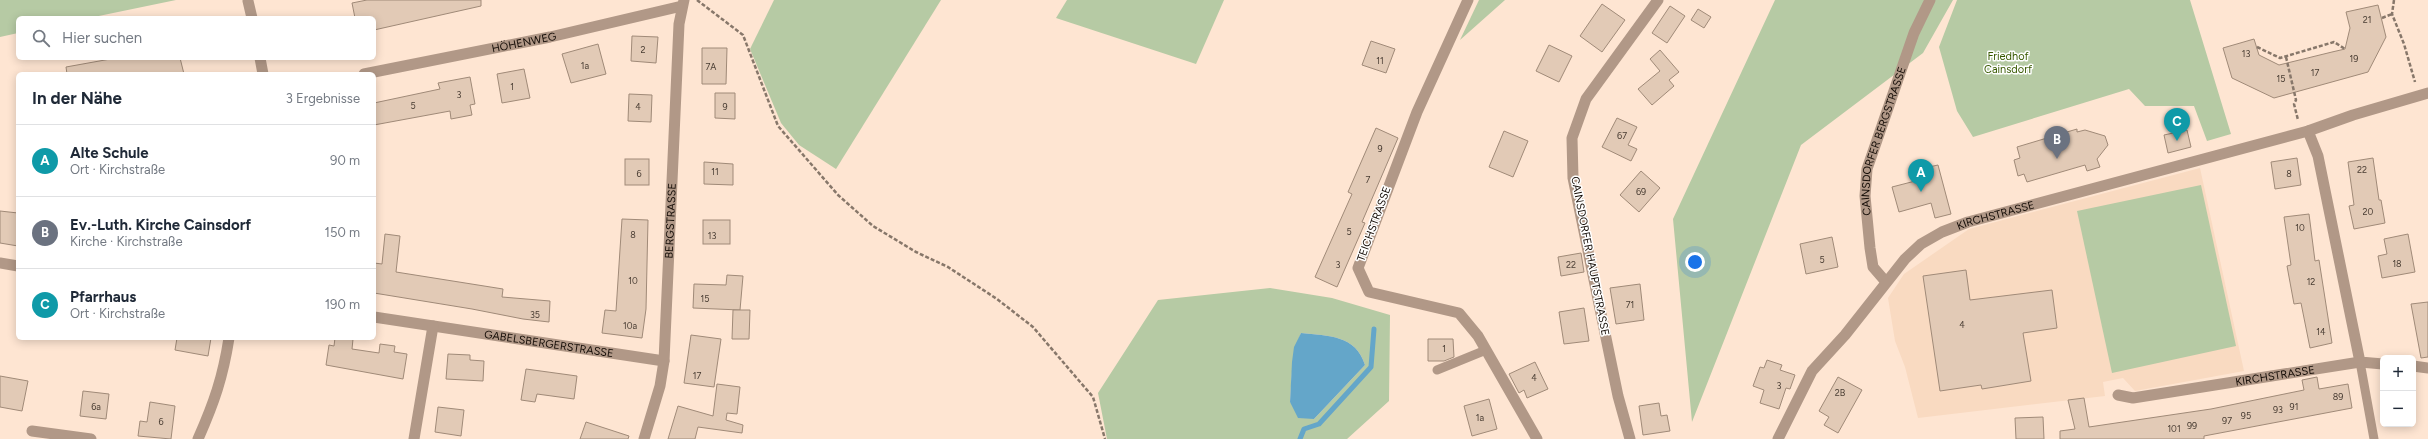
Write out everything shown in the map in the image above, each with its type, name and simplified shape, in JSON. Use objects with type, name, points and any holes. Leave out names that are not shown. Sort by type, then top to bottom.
[{"type":"street","name":"TEICHSTRASSE","points":[[1468,0],[1418,112],[1358,268],[1369,292],[1459,313],[1486,350],[1537,439]]},
{"type":"street","name":"CAINSDORFER HAUPTSTRASSE","points":[[1630,439],[1618,396],[1573,178],[1572,138],[1586,99],[1658,0]]},
{"type":"street","name":"CAINSDORFER BERGSTRASSE","points":[[1886,282],[1874,267],[1870,248],[1865,196],[1867,169],[1914,33],[1930,0]]},
{"type":"street","points":[[248,1],[252,16]]},
{"type":"street","name":"HÖHENWEG","points":[[374,72],[550,37],[683,3]]},
{"type":"street","name":"BERGSTRASSE","points":[[644,439],[660,386],[664,361],[683,3]]},
{"type":"street","points":[[260,60],[264,72]]},
{"type":"street","name":"KIRCHSTRASSE","points":[[1778,439],[1812,372],[1886,282],[1921,244],[1942,232],[1968,222],[2304,132],[2353,115],[2423,95]]},
{"type":"street","points":[[2304,132],[2318,156],[2360,362]]},
{"type":"street","points":[[0,263],[16,266]]},
{"type":"street","name":"GABELSBERGERSTRASSE","points":[[376,317],[664,361]]},
{"type":"street","points":[[414,439],[433,326]]},
{"type":"street","points":[[198,439],[215,402],[223,377],[229,340]]},
{"type":"street","name":"KIRCHSTRASSE","points":[[2118,395],[2133,398],[2360,362],[2380,364]]},
{"type":"street","points":[[2416,366],[2428,368]]},
{"type":"street","points":[[32,431],[91,439]]},
{"type":"lane","points":[[1437,370],[1486,350]]},
{"type":"lane","points":[[2360,362],[2374,439]]},
{"type":"path","points":[[697,0],[743,34],[778,126],[838,195],[873,226],[916,252],[948,267],[996,299],[1033,327],[1094,397],[1105,439]]},
{"type":"path","points":[[2394,0],[2392,14],[2423,95]]},
{"type":"path","points":[[2382,18],[2392,14]]},
{"type":"path","points":[[2256,47],[2280,58],[2334,42],[2345,49]]},
{"type":"path","points":[[2286,57],[2296,100],[2294,104],[2304,132]]},
{"type":"shaded area","points":[[2200,168],[2244,371],[2135,391],[2123,378],[2103,382],[2105,396],[1918,418],[1905,367],[1895,341],[1888,298],[1904,274],[1969,229]]},
{"type":"green space","points":[[0,0],[176,0],[99,16],[16,16],[16,33],[0,37]]},
{"type":"green space","points":[[774,0],[941,0],[836,169],[799,145],[781,123],[750,49]]},
{"type":"green space","points":[[1067,0],[1224,0],[1196,64],[1056,18]]},
{"type":"green space","points":[[1479,0],[1505,0],[1460,40]]},
{"type":"green space","points":[[1775,0],[1953,0],[1923,53],[1801,145],[1692,422],[1673,219]]},
{"type":"green space","name":"Friedhof Cainsdorf","points":[[1957,0],[2190,0],[2231,134],[2207,141],[2194,106],[2145,106],[2129,89],[1973,137],[1957,111],[1939,47]]},
{"type":"green space","points":[[2201,185],[2236,346],[2112,373],[2077,211]]},
{"type":"green space","points":[[1270,288],[1332,298],[1390,315],[1389,401],[1347,439],[1107,439],[1098,393],[1158,300]],"holes":[[[1301,333],[1331,337],[1348,342],[1361,355],[1365,365],[1314,419],[1290,402],[1292,366],[1295,350]]]},
{"type":"water","points":[[1301,333],[1322,335],[1348,342],[1361,355],[1365,365],[1314,419],[1298,418],[1290,402],[1294,347]]},
{"type":"building","points":[[367,0],[481,0],[481,6],[376,30],[376,16],[355,16],[352,3]]},
{"type":"building","points":[[1602,4],[1625,20],[1602,52],[1580,36]]},
{"type":"building","points":[[2378,5],[2386,37],[2368,72],[2274,98],[2232,78],[2223,48],[2254,39],[2259,55],[2279,65],[2345,49],[2350,28],[2346,12]]},
{"type":"building","points":[[1670,6],[1685,16],[1667,43],[1652,33]]},
{"type":"building","points":[[1698,9],[1711,17],[1704,28],[1691,20]]},
{"type":"building","points":[[632,36],[658,37],[656,63],[631,61]]},
{"type":"building","points":[[1371,41],[1395,49],[1386,73],[1362,65]]},
{"type":"building","points":[[598,44],[606,74],[571,83],[562,54]]},
{"type":"building","points":[[1549,45],[1572,56],[1559,82],[1536,71]]},
{"type":"building","points":[[702,48],[727,48],[726,84],[702,84]]},
{"type":"building","points":[[1660,50],[1679,72],[1669,80],[1674,86],[1652,105],[1638,89],[1660,71],[1650,59]]},
{"type":"building","points":[[105,60],[180,60],[184,72],[67,72],[66,67]]},
{"type":"building","points":[[524,69],[530,98],[502,103],[497,74]]},
{"type":"building","points":[[470,77],[475,104],[470,105],[472,115],[451,119],[450,111],[376,125],[376,103],[440,89],[438,83]]},
{"type":"building","points":[[715,93],[735,93],[735,119],[715,118]]},
{"type":"building","points":[[629,94],[652,95],[651,122],[628,121]]},
{"type":"building","points":[[1617,118],[1637,127],[1628,145],[1637,149],[1631,161],[1602,147]]},
{"type":"building","points":[[1376,128],[1398,138],[1362,222],[1365,223],[1337,287],[1315,277],[1352,194],[1348,192]]},
{"type":"building","points":[[2077,129],[2077,132],[2085,130],[2105,136],[2108,145],[2097,159],[2100,167],[2087,171],[2085,165],[2027,182],[2024,174],[2018,176],[2014,160],[2020,158],[2017,147]]},
{"type":"building","points":[[2187,130],[2191,147],[2168,153],[2164,135]]},
{"type":"building","points":[[1504,131],[1528,141],[1513,177],[1489,167]]},
{"type":"building","points":[[2297,158],[2301,185],[2275,189],[2271,162]]},
{"type":"building","points":[[2373,158],[2379,200],[2381,200],[2385,223],[2354,229],[2349,206],[2354,205],[2348,162]]},
{"type":"building","points":[[625,159],[649,159],[649,185],[625,185]]},
{"type":"building","points":[[704,162],[733,164],[733,185],[704,184]]},
{"type":"building","points":[[1938,165],[1951,214],[1935,218],[1931,203],[1899,212],[1892,187],[1923,179],[1920,169]]},
{"type":"building","points":[[1641,171],[1660,188],[1639,212],[1620,195]]},
{"type":"building","points":[[0,211],[16,213],[16,246],[0,243]]},
{"type":"building","points":[[2309,214],[2315,261],[2319,260],[2332,343],[2310,348],[2301,303],[2294,304],[2287,266],[2291,265],[2284,217]]},
{"type":"building","points":[[622,219],[648,220],[646,309],[642,338],[602,333],[605,310],[616,311]]},
{"type":"building","points":[[703,220],[730,220],[730,244],[703,244]]},
{"type":"building","points":[[385,234],[400,236],[396,272],[503,289],[502,297],[550,301],[549,322],[523,319],[376,293],[376,263],[382,264]]},
{"type":"building","points":[[2408,234],[2415,272],[2382,278],[2378,256],[2387,254],[2384,239]]},
{"type":"building","points":[[1832,237],[1838,267],[1806,274],[1800,244]]},
{"type":"building","points":[[1581,253],[1584,272],[1561,276],[1558,257]]},
{"type":"building","points":[[1966,270],[1970,300],[2052,290],[2057,328],[2023,333],[2031,381],[1982,389],[1981,385],[1940,391],[1923,276]]},
{"type":"building","points":[[727,275],[743,276],[740,310],[693,308],[694,284],[726,285]]},
{"type":"building","points":[[1640,284],[1644,320],[1616,324],[1610,288]]},
{"type":"building","points":[[2428,302],[2428,357],[2421,358],[2411,304]]},
{"type":"building","points":[[1584,308],[1589,341],[1564,344],[1559,312]]},
{"type":"building","points":[[733,310],[750,310],[749,339],[732,339]]},
{"type":"building","points":[[691,335],[721,339],[714,387],[684,383]]},
{"type":"building","points":[[1428,339],[1453,339],[1454,357],[1444,361],[1428,361]]},
{"type":"building","points":[[177,340],[211,340],[208,356],[175,350]]},
{"type":"building","points":[[335,340],[353,340],[352,349],[379,353],[380,344],[395,346],[394,352],[407,354],[403,379],[326,365],[329,345],[334,346]]},
{"type":"building","points":[[448,354],[470,355],[470,360],[484,361],[483,381],[446,379]]},
{"type":"building","points":[[1767,360],[1782,365],[1780,370],[1795,375],[1790,389],[1786,388],[1779,409],[1760,403],[1764,390],[1753,386],[1760,367],[1764,368]]},
{"type":"building","points":[[1535,362],[1548,389],[1527,398],[1524,390],[1519,393],[1509,374]]},
{"type":"building","points":[[526,369],[577,376],[574,399],[537,394],[535,402],[521,400]]},
{"type":"building","points":[[0,376],[28,381],[22,411],[0,407]]},
{"type":"building","points":[[1838,377],[1862,390],[1838,433],[1824,425],[1829,417],[1819,411]]},
{"type":"building","points":[[2317,377],[2319,389],[2348,384],[2352,408],[2204,436],[2204,439],[2060,439],[2060,431],[2075,429],[2068,400],[2084,398],[2089,427],[2211,409],[2304,390],[2302,380]]},
{"type":"building","points":[[717,384],[740,387],[737,414],[727,413],[726,420],[743,425],[742,433],[698,427],[695,439],[668,439],[678,406],[713,416]]},
{"type":"building","points":[[83,391],[109,394],[106,419],[80,416]]},
{"type":"building","points":[[1489,399],[1497,429],[1472,436],[1464,406]]},
{"type":"building","points":[[150,402],[175,406],[171,439],[138,436],[140,421],[147,422]]},
{"type":"building","points":[[1659,403],[1661,416],[1667,415],[1670,431],[1643,435],[1639,406]]},
{"type":"building","points":[[438,407],[464,410],[461,436],[435,432]]},
{"type":"building","points":[[2043,417],[2044,439],[2016,439],[2015,418]]},
{"type":"building","points":[[586,422],[629,436],[628,439],[580,439]]},
{"type":"waterway","points":[[1300,439],[1304,429],[1319,424],[1371,367],[1374,329]]},
{"type":"place","name":"Pfarrhaus","points":[[2177,141]]},
{"type":"place","name":"Ev.-Luth. Kirche Cainsdorf","points":[[2057,159]]},
{"type":"place","name":"Alte Schule","points":[[1921,192]]}]
